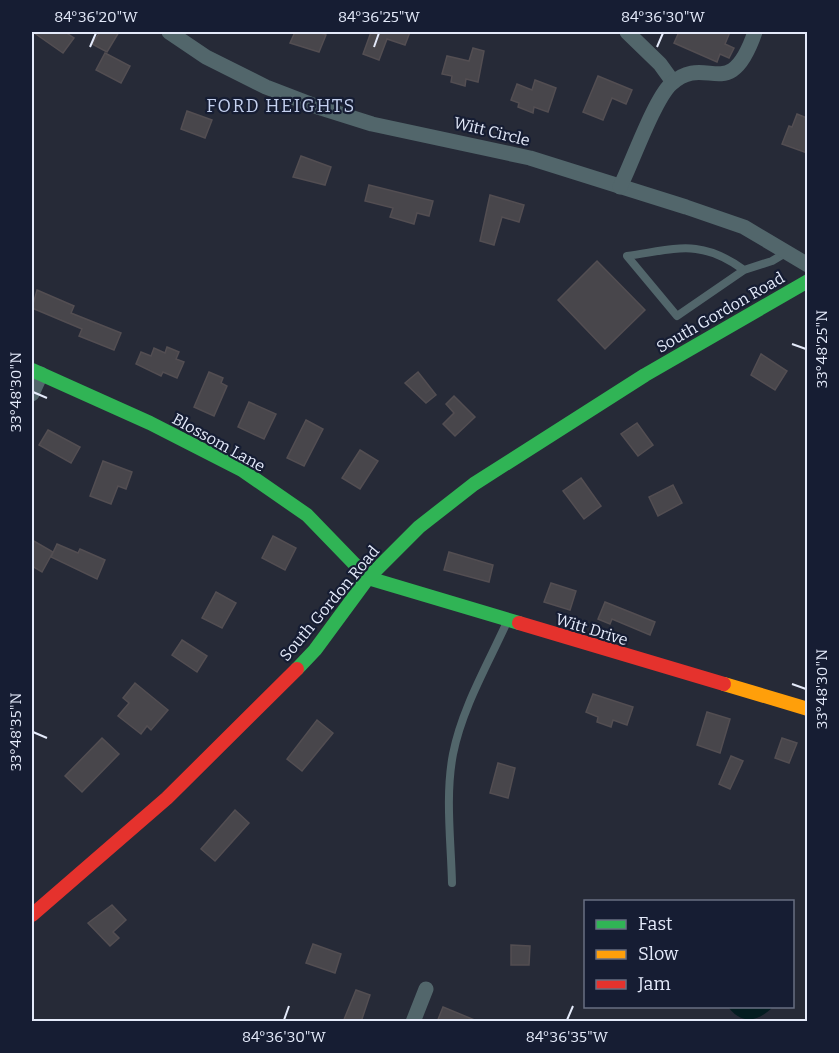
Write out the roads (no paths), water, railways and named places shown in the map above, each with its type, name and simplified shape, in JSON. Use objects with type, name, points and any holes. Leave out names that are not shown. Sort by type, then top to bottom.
[{"type":"street","name":"Witt Circle","points":[[169,32],[206,57],[266,87],[318,107],[372,124],[530,158],[744,227],[788,251],[807,265]]},
{"type":"street","points":[[627,32],[660,64],[673,82]]},
{"type":"street","points":[[620,187],[664,92],[673,82],[700,72],[726,74],[734,70],[746,56],[755,32]]},
{"type":"street","name":"South Gordon Road","points":[[32,915],[166,798],[236,730],[315,650],[368,578],[419,527],[474,484],[645,375],[807,281]]},
{"type":"street","points":[[32,394],[36,372]]},
{"type":"street","name":"Blossom Lane","points":[[36,372],[150,423],[242,470],[307,515],[368,578]]},
{"type":"street","name":"Witt Drive","points":[[368,578],[807,709]]},
{"type":"street","points":[[413,1022],[426,989]]},
{"type":"lane","points":[[744,270],[727,258],[692,246],[627,256],[677,316],[744,270],[772,261],[788,251]]},
{"type":"lane","points":[[452,883],[450,801],[453,754],[467,709],[508,621]]},
{"type":"district","name":"FORD HEIGHTS","points":[[281,106]]}]
